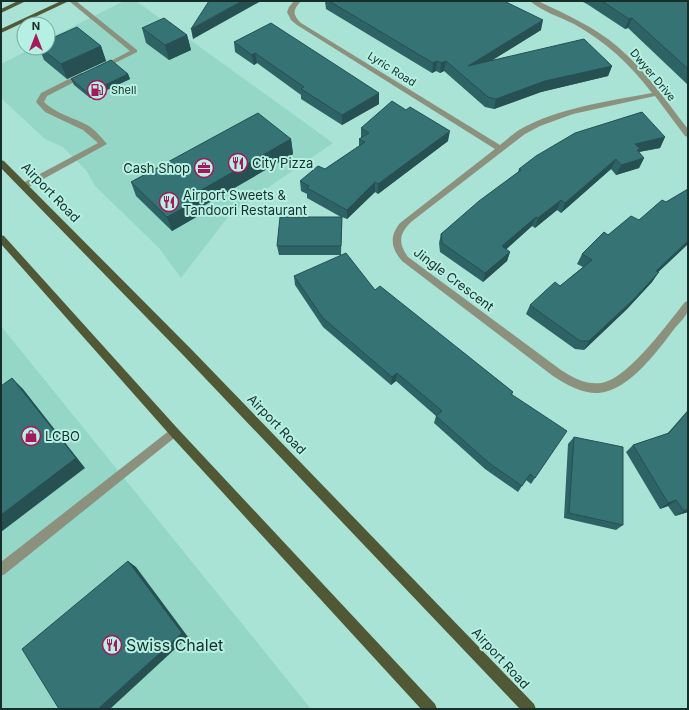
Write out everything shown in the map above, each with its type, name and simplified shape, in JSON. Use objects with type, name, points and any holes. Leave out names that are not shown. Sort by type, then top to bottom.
[{"type":"main road","points":[[3,9],[23,1]]},
{"type":"main road","points":[[1,31],[66,1]]},
{"type":"main road","name":"Airport Road","points":[[1,163],[188,353],[529,709]]},
{"type":"main road","points":[[1,238],[174,432],[430,709]]},
{"type":"street","points":[[24,186],[104,144],[86,128],[62,118],[48,110],[40,102],[44,95],[135,51],[72,1]]},
{"type":"street","name":"Lyric Road","points":[[298,1],[292,6],[289,12],[291,18],[299,24],[499,148]]},
{"type":"street","name":"Dwyer Drive","points":[[533,1],[580,25],[614,48],[628,60],[688,134]]},
{"type":"street","name":"Jingle Crescent","points":[[656,94],[594,106],[545,121],[522,132],[499,148],[402,225],[396,236],[396,242],[398,251],[406,258],[557,373],[576,384],[591,388],[605,388],[618,383],[631,371],[688,305]]},
{"type":"street","points":[[1,570],[174,432]]},
{"type":"shaded area","points":[[124,1],[136,1],[333,143],[231,213],[181,278],[159,248],[95,186],[86,170],[63,147],[45,139],[1,98],[1,64],[16,56],[56,56],[56,35]]},
{"type":"shaded area","points":[[1,326],[141,499],[311,709],[1,709]]},
{"type":"building","points":[[209,1],[242,1],[191,29]]},
{"type":"building","points":[[329,1],[504,1],[543,20],[468,66],[584,39],[612,66],[545,81],[496,99],[488,97],[446,61],[441,63],[437,61],[433,63]]},
{"type":"building","points":[[602,1],[688,1],[688,69],[632,18],[629,19]]},
{"type":"building","points":[[164,18],[187,35],[165,45],[142,28]]},
{"type":"building","points":[[271,23],[379,93],[342,115],[301,89],[304,87],[255,53],[252,55],[234,42]]},
{"type":"building","points":[[77,27],[101,46],[61,64],[51,56],[56,56],[56,36]]},
{"type":"building","points":[[111,60],[128,74],[88,93],[71,79]]},
{"type":"building","points":[[392,101],[406,110],[410,107],[450,131],[378,184],[375,182],[347,210],[307,188],[309,186],[300,181],[318,166],[325,169],[365,142],[359,139],[369,133],[361,128]]},
{"type":"building","points":[[642,112],[665,137],[635,144],[640,149],[637,150],[644,158],[621,165],[616,159],[565,203],[561,200],[538,218],[536,217],[502,246],[510,252],[485,273],[442,243],[441,234],[479,201],[521,170],[519,169],[536,156],[575,133]]},
{"type":"building","points":[[258,113],[291,139],[196,193],[201,198],[167,217],[131,182]]},
{"type":"building","points":[[688,189],[688,241],[656,271],[659,272],[633,300],[589,341],[580,341],[530,305],[555,282],[560,286],[592,260],[582,254],[604,232],[608,235],[631,216],[639,220],[662,200],[666,202]]},
{"type":"building","points":[[280,217],[342,217],[341,246],[277,246]]},
{"type":"building","points":[[346,253],[375,290],[380,286],[513,392],[511,394],[567,431],[535,478],[530,474],[522,486],[489,463],[436,416],[442,411],[397,373],[392,377],[323,318],[294,276]]},
{"type":"building","name":"LCBO","points":[[12,378],[76,458],[1,515],[1,386]]},
{"type":"building","points":[[688,411],[688,509],[684,511],[676,500],[668,503],[633,445],[669,433]]},
{"type":"building","points":[[574,437],[623,447],[623,525],[569,513]]},
{"type":"building","name":"Swiss Chalet","points":[[128,561],[182,633],[98,709],[59,709],[22,649]]},
{"type":"place","name":"Shell","points":[[97,90]]},
{"type":"place","name":"City Pizza","points":[[238,163]]},
{"type":"place","name":"Cash Shop","points":[[204,168]]},
{"type":"place","name":"Airport Sweets & Tandoori Restaurant","points":[[169,202]]},
{"type":"place","name":"LCBO","points":[[31,436]]},
{"type":"place","name":"Swiss Chalet","points":[[112,645]]}]
